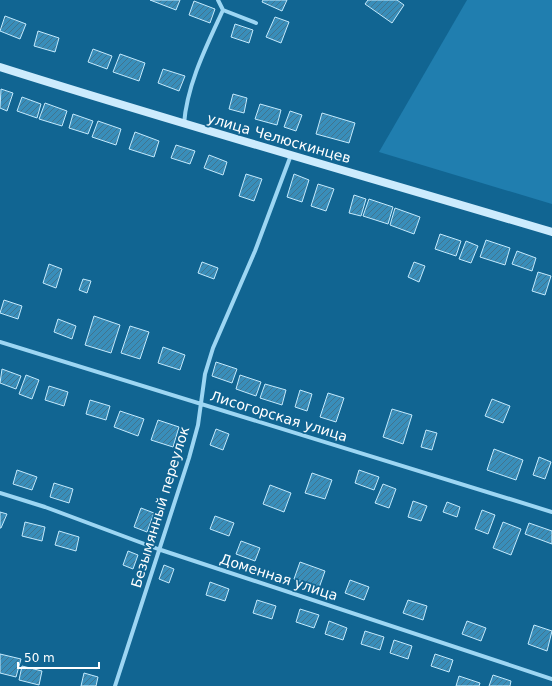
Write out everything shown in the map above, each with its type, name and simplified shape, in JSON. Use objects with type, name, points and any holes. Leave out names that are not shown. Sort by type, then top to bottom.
[{"type":"street","points":[[218,0],[223,10],[256,23]]},
{"type":"street","points":[[184,125],[185,108],[194,78],[223,10]]},
{"type":"street","name":"улица Челюскинцев","points":[[0,67],[184,125],[291,154],[552,232]]},
{"type":"street","name":"Безымянный переулок","points":[[115,686],[158,549],[189,458],[198,425],[205,374],[213,348],[255,251],[291,154]]},
{"type":"street","name":"Лисогорская улица","points":[[0,342],[552,512]]},
{"type":"street","name":"Доменная улица","points":[[0,493],[45,507],[158,549],[552,678]]},
{"type":"shaded area","points":[[467,0],[552,0],[552,204],[379,152]]},
{"type":"building","points":[[150,0],[180,0],[176,10]]},
{"type":"building","points":[[263,0],[287,0],[282,11],[262,2]]},
{"type":"building","points":[[368,0],[397,0],[404,5],[392,23],[365,4]]},
{"type":"building","points":[[194,1],[215,9],[210,23],[189,15]]},
{"type":"building","points":[[5,16],[26,24],[20,39],[0,31]]},
{"type":"building","points":[[275,17],[289,22],[281,43],[266,37]]},
{"type":"building","points":[[235,24],[253,30],[249,43],[231,37]]},
{"type":"building","points":[[38,31],[59,38],[55,52],[34,46]]},
{"type":"building","points":[[93,49],[112,56],[107,69],[88,62]]},
{"type":"building","points":[[120,54],[145,63],[139,81],[113,72]]},
{"type":"building","points":[[163,69],[185,76],[179,91],[158,83]]},
{"type":"building","points":[[1,89],[13,93],[7,111],[0,108]]},
{"type":"building","points":[[233,94],[247,98],[244,113],[229,109]]},
{"type":"building","points":[[22,97],[41,104],[37,118],[17,111]]},
{"type":"building","points":[[45,103],[67,111],[62,126],[39,119]]},
{"type":"building","points":[[260,104],[281,110],[277,125],[255,119]]},
{"type":"building","points":[[290,111],[302,115],[296,131],[284,127]]},
{"type":"building","points":[[322,113],[355,123],[349,143],[316,134]]},
{"type":"building","points":[[73,114],[93,121],[88,134],[69,128]]},
{"type":"building","points":[[98,121],[121,129],[116,145],[92,137]]},
{"type":"building","points":[[135,132],[159,141],[154,157],[129,149]]},
{"type":"building","points":[[176,145],[195,151],[190,164],[171,158]]},
{"type":"building","points":[[209,155],[227,162],[223,175],[204,168]]},
{"type":"building","points":[[246,174],[262,179],[254,201],[239,196]]},
{"type":"building","points":[[294,174],[309,180],[302,202],[287,197]]},
{"type":"building","points":[[318,184],[334,189],[326,211],[311,206]]},
{"type":"building","points":[[354,195],[366,199],[361,216],[349,213]]},
{"type":"building","points":[[369,199],[393,207],[388,224],[363,216]]},
{"type":"building","points":[[395,208],[420,217],[414,234],[390,225]]},
{"type":"building","points":[[440,234],[461,241],[456,256],[435,249]]},
{"type":"building","points":[[486,240],[510,248],[505,265],[480,257]]},
{"type":"building","points":[[466,241],[478,246],[471,263],[459,259]]},
{"type":"building","points":[[517,251],[536,258],[532,271],[512,264]]},
{"type":"building","points":[[202,262],[218,268],[214,279],[198,273]]},
{"type":"building","points":[[414,262],[425,266],[419,282],[408,277]]},
{"type":"building","points":[[49,264],[62,269],[56,288],[43,283]]},
{"type":"building","points":[[538,272],[551,276],[545,295],[532,291]]},
{"type":"building","points":[[83,279],[91,281],[87,293],[79,290]]},
{"type":"building","points":[[4,300],[22,306],[18,319],[0,313]]},
{"type":"building","points":[[94,316],[120,325],[111,353],[85,345]]},
{"type":"building","points":[[58,319],[76,326],[72,339],[54,332]]},
{"type":"building","points":[[130,326],[149,332],[140,359],[121,353]]},
{"type":"building","points":[[163,347],[185,355],[180,370],[158,363]]},
{"type":"building","points":[[216,362],[237,369],[232,383],[212,376]]},
{"type":"building","points":[[2,369],[21,376],[16,389],[0,383]]},
{"type":"building","points":[[26,375],[39,380],[32,399],[19,394]]},
{"type":"building","points":[[240,375],[261,382],[256,396],[236,389]]},
{"type":"building","points":[[265,384],[286,390],[282,405],[260,398]]},
{"type":"building","points":[[49,386],[68,392],[64,406],[45,400]]},
{"type":"building","points":[[300,390],[312,394],[307,411],[295,407]]},
{"type":"building","points":[[328,393],[344,398],[336,422],[320,417]]},
{"type":"building","points":[[492,399],[510,406],[503,423],[485,416]]},
{"type":"building","points":[[90,400],[110,406],[106,420],[86,414]]},
{"type":"building","points":[[392,409],[412,415],[403,444],[383,437]]},
{"type":"building","points":[[120,411],[144,419],[138,436],[114,427]]},
{"type":"building","points":[[158,420],[179,427],[173,447],[151,440]]},
{"type":"building","points":[[216,429],[229,434],[223,450],[210,445]]},
{"type":"building","points":[[426,430],[437,433],[432,450],[421,447]]},
{"type":"building","points":[[494,449],[523,460],[516,480],[487,470]]},
{"type":"building","points":[[539,457],[551,462],[545,479],[533,475]]},
{"type":"building","points":[[17,470],[37,477],[32,490],[13,484]]},
{"type":"building","points":[[359,470],[379,477],[374,490],[355,483]]},
{"type":"building","points":[[312,473],[332,480],[325,499],[305,493]]},
{"type":"building","points":[[54,483],[73,489],[69,503],[50,497]]},
{"type":"building","points":[[383,484],[396,489],[389,508],[375,503]]},
{"type":"building","points":[[270,485],[291,493],[284,512],[263,504]]},
{"type":"building","points":[[413,501],[427,506],[421,521],[408,517]]},
{"type":"building","points":[[447,502],[460,507],[457,517],[443,512]]},
{"type":"building","points":[[141,508],[154,513],[147,532],[134,527]]},
{"type":"building","points":[[482,510],[495,515],[488,534],[475,529]]},
{"type":"building","points":[[0,512],[7,514],[1,528],[0,528]]},
{"type":"building","points":[[215,516],[234,523],[229,536],[210,529]]},
{"type":"building","points":[[25,522],[45,527],[42,541],[22,536]]},
{"type":"building","points":[[503,522],[521,529],[511,555],[493,548]]},
{"type":"building","points":[[529,523],[552,531],[552,544],[525,534]]},
{"type":"building","points":[[59,531],[79,537],[76,551],[55,545]]},
{"type":"building","points":[[241,541],[260,548],[255,561],[236,554]]},
{"type":"building","points":[[128,551],[138,555],[133,569],[123,565]]},
{"type":"building","points":[[300,562],[325,571],[319,588],[294,579]]},
{"type":"building","points":[[164,565],[174,569],[169,583],[159,579]]},
{"type":"building","points":[[350,580],[369,587],[364,600],[345,593]]},
{"type":"building","points":[[210,582],[229,589],[225,601],[206,595]]},
{"type":"building","points":[[257,600],[276,606],[272,619],[253,613]]},
{"type":"building","points":[[408,600],[427,606],[423,620],[403,613]]},
{"type":"building","points":[[300,609],[319,615],[314,628],[296,622]]},
{"type":"building","points":[[329,621],[347,628],[343,640],[325,634]]},
{"type":"building","points":[[467,621],[486,628],[481,641],[462,634]]},
{"type":"building","points":[[534,625],[552,631],[547,651],[528,644]]},
{"type":"building","points":[[365,631],[384,637],[380,650],[361,644]]},
{"type":"building","points":[[394,640],[412,646],[408,659],[390,653]]},
{"type":"building","points":[[0,654],[21,659],[16,677],[0,673]]},
{"type":"building","points":[[435,654],[453,660],[449,672],[431,666]]},
{"type":"building","points":[[22,666],[42,671],[39,685],[19,680]]},
{"type":"building","points":[[84,673],[98,677],[96,686],[81,686]]},
{"type":"building","points":[[493,675],[511,681],[510,686],[489,686]]},
{"type":"building","points":[[459,676],[480,683],[479,686],[456,686]]}]
